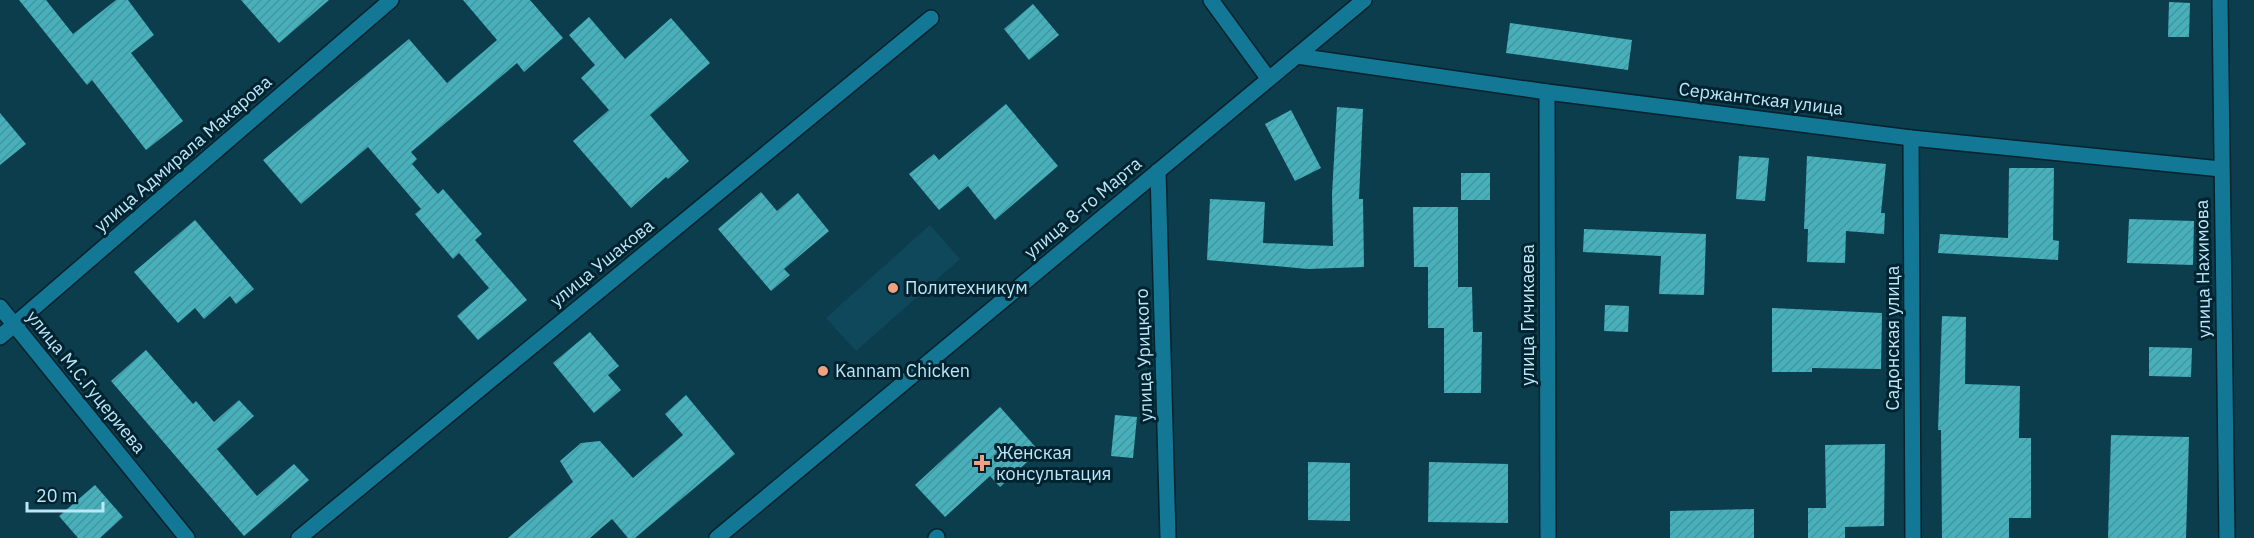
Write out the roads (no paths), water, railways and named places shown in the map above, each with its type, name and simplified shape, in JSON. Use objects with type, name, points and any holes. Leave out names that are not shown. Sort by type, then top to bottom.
[{"type":"street","name":"улица Адмирала Макарова","points":[[0,337],[392,0]]},
{"type":"street","points":[[1211,0],[1268,78]]},
{"type":"street","name":"улица 8-го Марта","points":[[717,538],[1364,0]]},
{"type":"street","name":"улица Нахимова","points":[[2220,0],[2227,538]]},
{"type":"street","name":"улица Ушакова","points":[[299,538],[931,18]]},
{"type":"street","name":"Сержантская улица","points":[[1297,56],[1547,92],[1911,138],[2221,169]]},
{"type":"street","name":"улица Гичикаева","points":[[1547,92],[1548,538]]},
{"type":"street","name":"Садонская улица","points":[[1911,138],[1913,538]]},
{"type":"street","name":"улица Урицкого","points":[[1158,171],[1168,538]]},
{"type":"street","name":"улица М.С.Гуцериева","points":[[0,307],[187,538]]},
{"type":"place","name":"Политехникум","points":[[893,288]]},
{"type":"place","name":"Kannam Chicken","points":[[823,371]]},
{"type":"place","name":"Женская консультация","points":[[982,463]]}]
